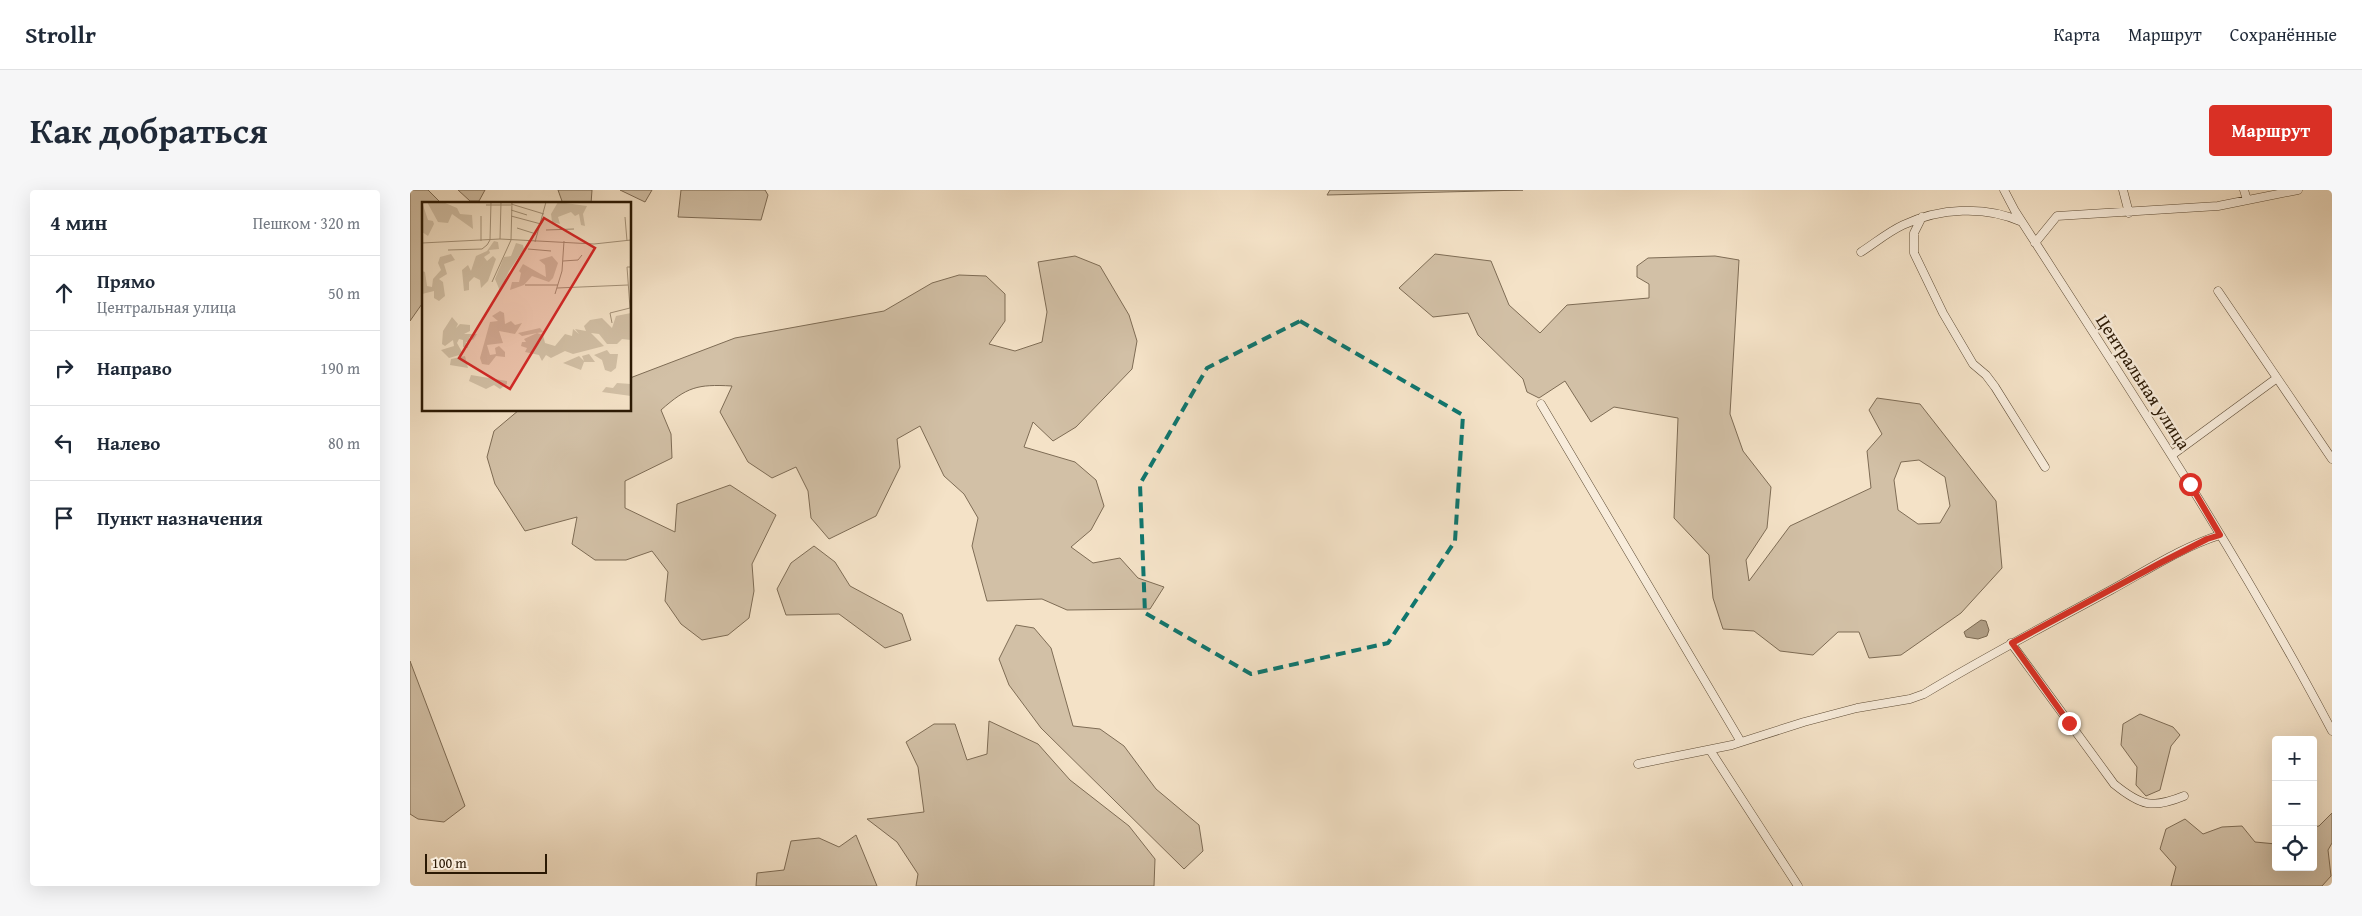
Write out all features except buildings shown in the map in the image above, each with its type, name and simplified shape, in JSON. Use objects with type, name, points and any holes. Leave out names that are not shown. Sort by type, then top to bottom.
[{"type":"street","name":"Центральная улица","points":[[2004,190],[2029,234],[2172,455],[2263,604],[2332,731]]},
{"type":"street","points":[[2123,190],[2130,213]]},
{"type":"street","points":[[2244,190],[2247,200]]},
{"type":"street","points":[[2035,243],[2057,216],[2130,213],[2218,206],[2298,190]]},
{"type":"street","points":[[1861,252],[1896,229],[1922,217],[1945,213],[1991,212],[2009,216],[2022,222]]},
{"type":"street","points":[[1922,217],[1914,233],[1914,252],[1943,313],[1973,364],[1995,386],[2045,467]]},
{"type":"street","points":[[2218,291],[2332,458]]},
{"type":"street","points":[[2172,455],[2277,378]]},
{"type":"street","points":[[1541,404],[1741,742]]},
{"type":"street","points":[[1638,764],[1710,750],[1857,708],[1910,699],[1924,694],[2012,643],[2162,562],[2207,539],[2220,535]]},
{"type":"street","points":[[2012,643],[2114,784],[2126,794],[2151,805],[2163,804],[2184,796]]},
{"type":"street","points":[[1710,750],[1798,886]]},
{"type":"highlighted area","points":[[1300,321],[1463,415],[1455,541],[1388,643],[1251,674],[1145,613],[1140,484],[1207,368]]},
{"type":"shaded area","points":[[410,190],[428,190],[440,202],[422,202],[422,304],[410,321]]},
{"type":"shaded area","points":[[458,190],[485,190],[479,201],[470,201]]},
{"type":"shaded area","points":[[558,190],[592,190],[591,202],[562,202]]},
{"type":"shaded area","points":[[620,190],[652,190],[645,202]]},
{"type":"shaded area","points":[[681,190],[765,190],[768,195],[761,220],[678,217]]},
{"type":"shaded area","points":[[1330,190],[1523,190],[1327,195]]},
{"type":"shaded area","points":[[1435,254],[1491,261],[1509,305],[1540,333],[1567,305],[1649,298],[1649,284],[1637,277],[1637,266],[1648,258],[1715,256],[1739,260],[1730,414],[1743,451],[1771,487],[1767,528],[1746,560],[1749,581],[1790,526],[1871,488],[1867,451],[1882,434],[1869,410],[1877,398],[1920,404],[1996,501],[2002,568],[1961,613],[1901,655],[1869,658],[1859,632],[1838,632],[1813,655],[1780,651],[1754,631],[1723,629],[1713,598],[1709,555],[1674,518],[1678,418],[1614,407],[1591,422],[1565,381],[1539,398],[1527,392],[1523,379],[1478,335],[1468,313],[1433,317],[1399,288]],"holes":[[[1919,460],[1945,477],[1950,506],[1940,523],[1918,524],[1898,510],[1894,480],[1901,462]]]},
{"type":"shaded area","points":[[1075,256],[1100,266],[1129,315],[1137,341],[1132,369],[1076,427],[1053,441],[1033,422],[1024,447],[1075,462],[1096,480],[1104,506],[1091,530],[1071,547],[1093,563],[1120,558],[1138,578],[1164,587],[1150,609],[1067,610],[1042,599],[987,601],[972,546],[978,518],[964,494],[944,476],[920,426],[897,439],[900,467],[876,516],[829,539],[811,518],[808,491],[796,467],[772,478],[748,462],[720,412],[732,386],[710,386],[693,389],[678,396],[661,410],[671,434],[672,458],[625,481],[625,508],[675,532],[677,504],[730,485],[776,515],[752,564],[754,591],[749,618],[728,635],[702,640],[681,624],[665,601],[668,572],[652,551],[626,560],[595,560],[572,544],[577,517],[525,531],[495,484],[487,457],[494,431],[518,411],[631,411],[631,378],[735,338],[884,311],[932,283],[959,275],[986,276],[1005,294],[1005,321],[989,344],[1015,351],[1042,342],[1047,312],[1038,262]]},
{"type":"shaded area","points":[[814,546],[835,562],[850,586],[902,614],[911,640],[885,648],[839,614],[786,615],[777,589],[791,563]]},
{"type":"shaded area","points":[[1981,620],[1986,621],[1989,630],[1987,636],[1978,639],[1966,637],[1964,632]]},
{"type":"shaded area","points":[[1016,625],[1034,628],[1051,648],[1073,726],[1100,729],[1124,746],[1156,789],[1199,825],[1203,851],[1184,869],[1041,728],[1009,685],[999,659]]},
{"type":"shaded area","points":[[410,661],[465,806],[444,822],[418,819],[410,814]]},
{"type":"shaded area","points":[[2140,714],[2173,727],[2180,735],[2171,746],[2160,790],[2146,796],[2136,785],[2137,767],[2121,745],[2123,724]]},
{"type":"shaded area","points":[[989,721],[1038,744],[1070,780],[1129,826],[1155,859],[1154,886],[916,886],[918,874],[897,842],[867,819],[924,812],[918,767],[906,742],[934,724],[955,724],[967,760],[987,754]]},
{"type":"shaded area","points":[[2332,813],[2332,843],[2328,850],[2331,876],[2322,886],[2171,886],[2176,867],[2160,849],[2166,829],[2185,819],[2203,834],[2222,827],[2242,826],[2255,842],[2272,844],[2272,871],[2317,871],[2317,826]]},
{"type":"shaded area","points":[[856,835],[877,886],[756,886],[757,873],[784,870],[791,841],[819,838],[839,847]]},
{"type":"route","points":[[2069,723],[2012,643],[2162,562],[2207,539],[2220,535],[2190,484]]}]
